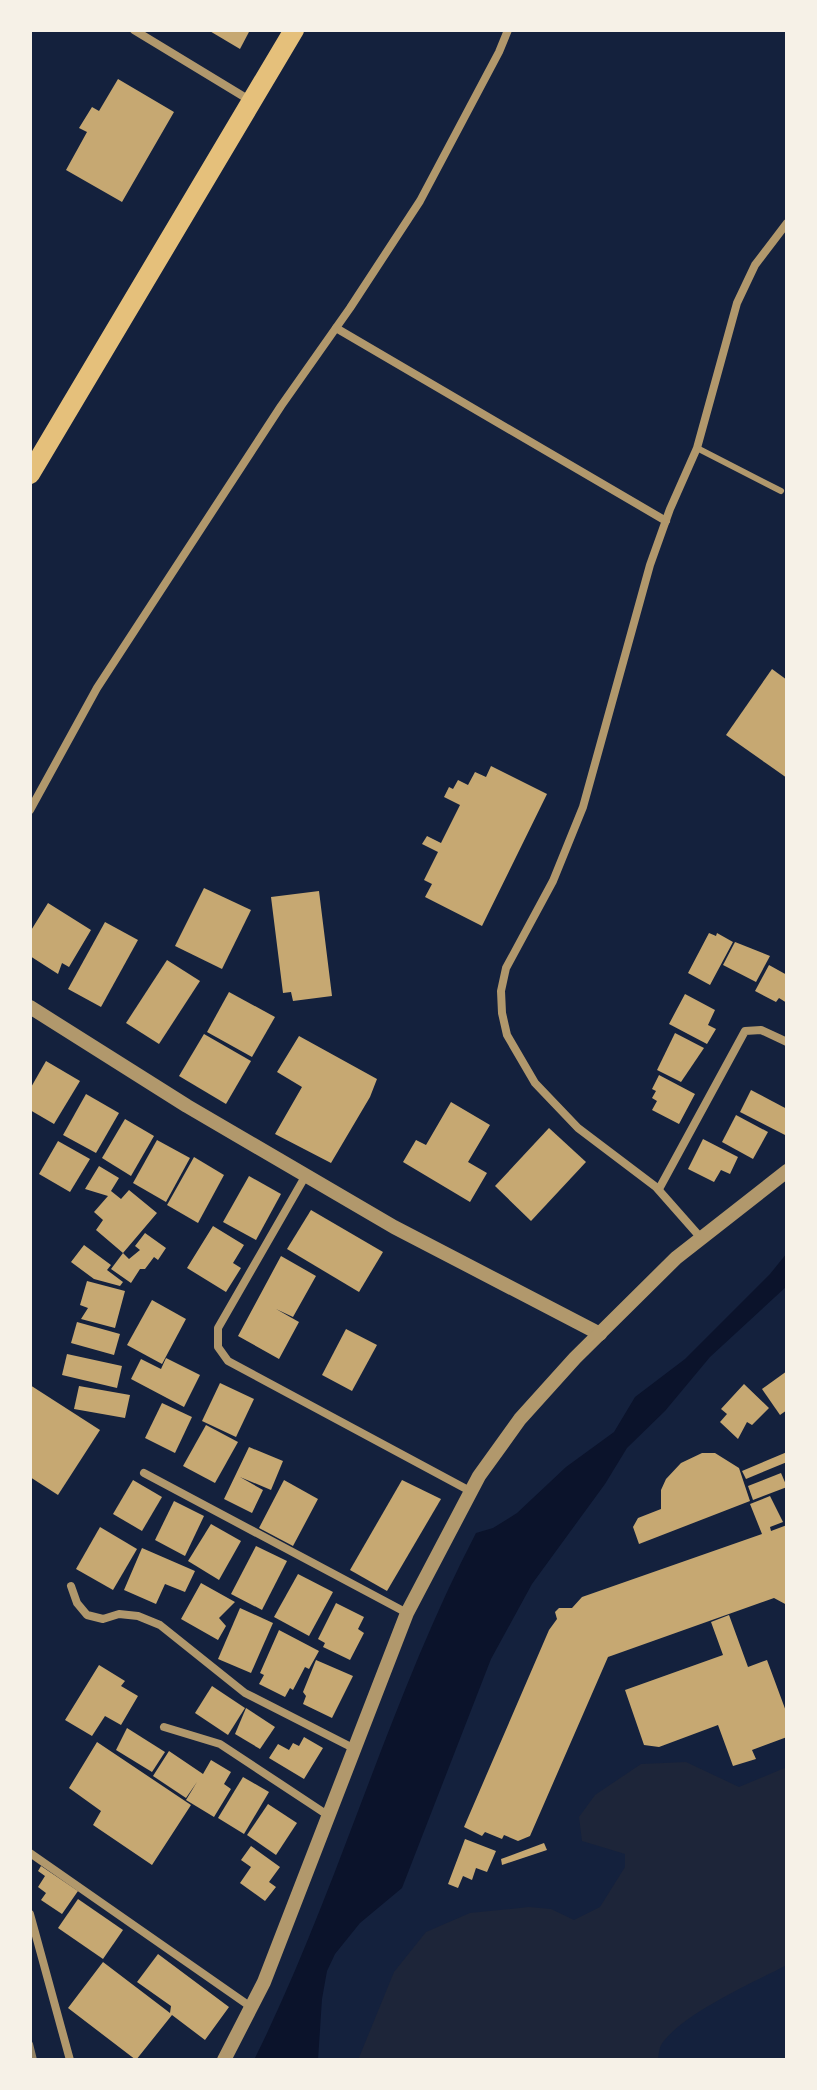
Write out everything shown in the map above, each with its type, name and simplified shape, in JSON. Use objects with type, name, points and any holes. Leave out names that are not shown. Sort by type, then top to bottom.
[{"type":"main road","points":[[30,474],[294,30]]},
{"type":"street","points":[[134,30],[252,101]]},
{"type":"street","points":[[30,810],[97,688],[281,406],[420,201],[508,30]]},
{"type":"street","points":[[701,1238],[659,1189],[578,1128],[548,1099],[507,1035],[501,1002],[506,968],[553,881],[583,807],[647,574],[697,448],[737,303],[755,265],[787,223]]},
{"type":"street","points":[[336,328],[666,521]]},
{"type":"street","points":[[30,1007],[187,1106],[394,1227],[600,1334]]},
{"type":"street","points":[[659,1189],[745,1031],[761,1030],[787,1042]]},
{"type":"street","points":[[224,2060],[252,2008],[407,1613],[470,1491],[520,1419],[600,1334],[676,1258],[787,1171]]},
{"type":"street","points":[[306,1175],[218,1328],[218,1347],[228,1361],[470,1491]]},
{"type":"street","points":[[144,1473],[407,1613]]},
{"type":"street","points":[[71,1586],[77,1603],[87,1615],[103,1619],[119,1614],[138,1616],[160,1625],[245,1693],[355,1749]]},
{"type":"street","points":[[164,1727],[220,1744],[329,1816]]},
{"type":"street","points":[[30,1853],[252,2008]]},
{"type":"street","points":[[30,1914],[70,2060]]},
{"type":"lane","points":[[697,448],[781,491]]},
{"type":"shaded area","points":[[787,1253],[787,1286],[710,1357],[665,1411],[627,1448],[605,1484],[532,1584],[491,1659],[402,1888],[360,1923],[335,1954],[327,1971],[318,2060],[254,2060],[312,1929],[416,1663],[476,1533],[493,1528],[517,1513],[566,1467],[614,1432],[635,1397],[685,1359]]},
{"type":"shaded area","points":[[686,1762],[739,1787],[787,1767],[787,1965],[720,1999],[687,2020],[663,2042],[658,2060],[358,2060],[394,1972],[426,1932],[470,1913],[529,1907],[551,1909],[574,1920],[600,1907],[625,1867],[625,1854],[582,1841],[579,1817],[595,1795],[641,1764]]},
{"type":"building","points":[[208,30],[250,30],[240,49]]},
{"type":"building","points":[[118,79],[174,112],[122,202],[66,170],[87,132],[79,128],[92,107],[99,111]]},
{"type":"building","points":[[772,669],[787,680],[787,778],[726,735]]},
{"type":"building","points":[[491,766],[547,794],[482,926],[425,897],[432,884],[424,880],[438,852],[422,844],[427,836],[441,843],[460,805],[444,797],[449,787],[453,789],[458,780],[468,785],[475,772],[486,777]]},
{"type":"building","points":[[204,888],[251,910],[222,969],[175,946]]},
{"type":"building","points":[[319,891],[332,996],[293,1001],[291,992],[283,993],[271,897]]},
{"type":"building","points":[[48,903],[91,930],[69,967],[62,963],[58,974],[30,956],[30,932]]},
{"type":"building","points":[[105,922],[138,940],[101,1007],[68,989]]},
{"type":"building","points":[[709,933],[716,936],[717,933],[733,942],[710,985],[688,973]]},
{"type":"building","points":[[735,942],[770,956],[756,982],[723,965]]},
{"type":"building","points":[[167,960],[200,981],[159,1044],[126,1023]]},
{"type":"building","points":[[769,965],[787,975],[787,1003],[779,998],[776,1002],[755,991]]},
{"type":"building","points":[[229,992],[275,1017],[252,1057],[207,1032]]},
{"type":"building","points":[[685,994],[715,1010],[708,1025],[716,1029],[707,1044],[669,1024]]},
{"type":"building","points":[[675,1033],[704,1048],[681,1082],[657,1070]]},
{"type":"building","points":[[204,1034],[251,1061],[226,1104],[179,1076]]},
{"type":"building","points":[[299,1036],[377,1079],[370,1097],[331,1163],[275,1134],[302,1087],[277,1072]]},
{"type":"building","points":[[46,1061],[80,1081],[54,1124],[30,1110],[30,1089]]},
{"type":"building","points":[[659,1075],[695,1094],[679,1124],[652,1110],[657,1101],[652,1098],[656,1091],[652,1089]]},
{"type":"building","points":[[751,1090],[787,1109],[787,1136],[740,1112]]},
{"type":"building","points":[[86,1094],[119,1113],[96,1153],[63,1135]]},
{"type":"building","points":[[451,1102],[490,1125],[468,1162],[487,1173],[470,1202],[403,1162],[416,1140],[426,1145]]},
{"type":"building","points":[[736,1115],[768,1132],[753,1159],[722,1142]]},
{"type":"building","points":[[125,1119],[154,1136],[131,1176],[102,1158]]},
{"type":"building","points":[[549,1128],[586,1162],[531,1221],[495,1186]]},
{"type":"building","points":[[703,1139],[738,1157],[730,1174],[721,1170],[714,1182],[688,1169]]},
{"type":"building","points":[[157,1140],[190,1158],[166,1202],[133,1183]]},
{"type":"building","points":[[58,1141],[90,1159],[70,1192],[39,1174]]},
{"type":"building","points":[[194,1157],[224,1175],[198,1223],[167,1205]]},
{"type":"building","points":[[99,1166],[119,1178],[111,1191],[121,1199],[129,1190],[157,1213],[123,1253],[96,1230],[103,1220],[94,1212],[108,1196],[85,1189]]},
{"type":"building","points":[[249,1176],[281,1194],[256,1240],[223,1222]]},
{"type":"building","points":[[311,1210],[383,1252],[359,1292],[287,1249]]},
{"type":"building","points":[[213,1226],[244,1245],[233,1263],[241,1268],[226,1292],[187,1268]]},
{"type":"building","points":[[145,1233],[166,1248],[158,1260],[154,1257],[145,1269],[140,1269],[131,1283],[111,1269],[123,1253],[129,1259],[140,1250],[135,1246]]},
{"type":"building","points":[[84,1245],[111,1265],[107,1270],[123,1282],[120,1286],[94,1279],[71,1262]]},
{"type":"building","points":[[281,1256],[316,1276],[293,1317],[276,1309],[299,1322],[279,1359],[238,1336]]},
{"type":"building","points":[[87,1281],[125,1291],[115,1328],[81,1319],[88,1308],[80,1305]]},
{"type":"building","points":[[152,1300],[186,1319],[162,1364],[127,1345]]},
{"type":"building","points":[[77,1322],[120,1334],[114,1355],[71,1343]]},
{"type":"building","points":[[346,1329],[377,1345],[352,1391],[322,1375]]},
{"type":"building","points":[[67,1354],[122,1366],[117,1388],[62,1375]]},
{"type":"building","points":[[166,1358],[200,1375],[184,1407],[131,1379],[141,1359],[161,1369]]},
{"type":"building","points":[[787,1371],[787,1410],[780,1415],[762,1389]]},
{"type":"building","points":[[220,1383],[254,1399],[236,1437],[202,1421]]},
{"type":"building","points":[[744,1384],[769,1408],[752,1425],[747,1422],[738,1439],[720,1422],[727,1414],[721,1409]]},
{"type":"building","points":[[30,1385],[100,1430],[58,1495],[30,1477]]},
{"type":"building","points":[[79,1386],[130,1395],[125,1418],[74,1409]]},
{"type":"building","points":[[162,1403],[192,1417],[175,1453],[145,1438]]},
{"type":"building","points":[[206,1425],[238,1442],[215,1483],[183,1466]]},
{"type":"building","points":[[249,1447],[283,1461],[271,1490],[240,1477],[263,1490],[252,1513],[224,1499]]},
{"type":"building","points":[[787,1452],[787,1462],[746,1479],[742,1471]]},
{"type":"building","points":[[702,1453],[715,1453],[739,1468],[750,1501],[639,1544],[633,1527],[638,1518],[661,1509],[661,1490],[666,1479],[681,1463]]},
{"type":"building","points":[[781,1473],[787,1487],[753,1500],[748,1486]]},
{"type":"building","points":[[133,1480],[162,1497],[142,1531],[113,1514]]},
{"type":"building","points":[[284,1480],[318,1499],[293,1546],[259,1528]]},
{"type":"building","points":[[402,1480],[441,1499],[387,1591],[350,1570]]},
{"type":"building","points":[[770,1496],[783,1522],[770,1527],[771,1531],[787,1525],[787,1605],[774,1598],[608,1657],[530,1836],[518,1841],[504,1835],[502,1839],[485,1832],[482,1836],[464,1827],[549,1630],[557,1619],[555,1612],[559,1608],[572,1608],[582,1597],[762,1534],[750,1504]]},
{"type":"building","points":[[174,1501],[204,1516],[185,1556],[155,1540]]},
{"type":"building","points":[[211,1524],[241,1541],[219,1580],[188,1561]]},
{"type":"building","points":[[100,1527],[137,1549],[113,1590],[76,1569]]},
{"type":"building","points":[[256,1546],[287,1561],[262,1610],[231,1594]]},
{"type":"building","points":[[142,1548],[195,1571],[185,1592],[165,1584],[156,1604],[124,1590]]},
{"type":"building","points":[[298,1574],[333,1592],[309,1636],[274,1617]]},
{"type":"building","points":[[201,1583],[235,1602],[219,1618],[226,1626],[218,1640],[181,1619]]},
{"type":"building","points":[[336,1603],[364,1617],[358,1629],[364,1633],[350,1660],[323,1647],[325,1643],[318,1639]]},
{"type":"building","points":[[240,1608],[273,1623],[251,1673],[218,1659]]},
{"type":"building","points":[[729,1615],[748,1667],[767,1660],[787,1714],[787,1737],[752,1750],[756,1759],[733,1766],[718,1725],[659,1747],[644,1745],[625,1690],[723,1655],[711,1622]]},
{"type":"building","points":[[279,1630],[319,1651],[309,1669],[305,1667],[293,1690],[290,1688],[285,1697],[259,1684],[264,1675],[260,1673]]},
{"type":"building","points":[[316,1660],[353,1676],[332,1718],[303,1704],[306,1696],[303,1692]]},
{"type":"building","points":[[99,1665],[125,1681],[121,1686],[138,1696],[121,1725],[105,1716],[92,1736],[65,1720]]},
{"type":"building","points":[[212,1686],[245,1708],[228,1735],[195,1713]]},
{"type":"building","points":[[246,1708],[275,1727],[260,1749],[235,1734]]},
{"type":"building","points":[[127,1728],[165,1752],[152,1772],[116,1750]]},
{"type":"building","points":[[304,1737],[323,1748],[304,1779],[269,1758],[278,1744],[289,1750],[293,1743],[299,1746]]},
{"type":"building","points":[[97,1742],[191,1805],[152,1865],[93,1825],[101,1811],[69,1788]]},
{"type":"building","points":[[169,1751],[203,1774],[211,1760],[231,1772],[224,1784],[231,1789],[214,1817],[186,1800],[197,1782],[186,1798],[153,1776]]},
{"type":"building","points":[[243,1777],[269,1792],[244,1834],[218,1818]]},
{"type":"building","points":[[268,1804],[297,1823],[276,1855],[247,1835]]},
{"type":"building","points":[[465,1839],[496,1851],[487,1872],[476,1868],[472,1880],[463,1876],[458,1888],[448,1884]]},
{"type":"building","points":[[544,1843],[547,1850],[502,1865],[501,1859]]},
{"type":"building","points":[[251,1846],[280,1867],[269,1882],[276,1887],[265,1901],[240,1883],[251,1867],[241,1860]]},
{"type":"building","points":[[41,1866],[78,1891],[62,1914],[41,1900],[46,1893],[38,1887],[45,1876],[38,1871]]},
{"type":"building","points":[[78,1899],[123,1930],[103,1959],[58,1928]]},
{"type":"building","points":[[158,1954],[229,2007],[205,2040],[172,2015],[136,2060],[68,2008],[103,1962],[170,2013],[171,2006],[137,1982]]},
{"type":"railway","points":[[30,2044],[34,2060]]}]
